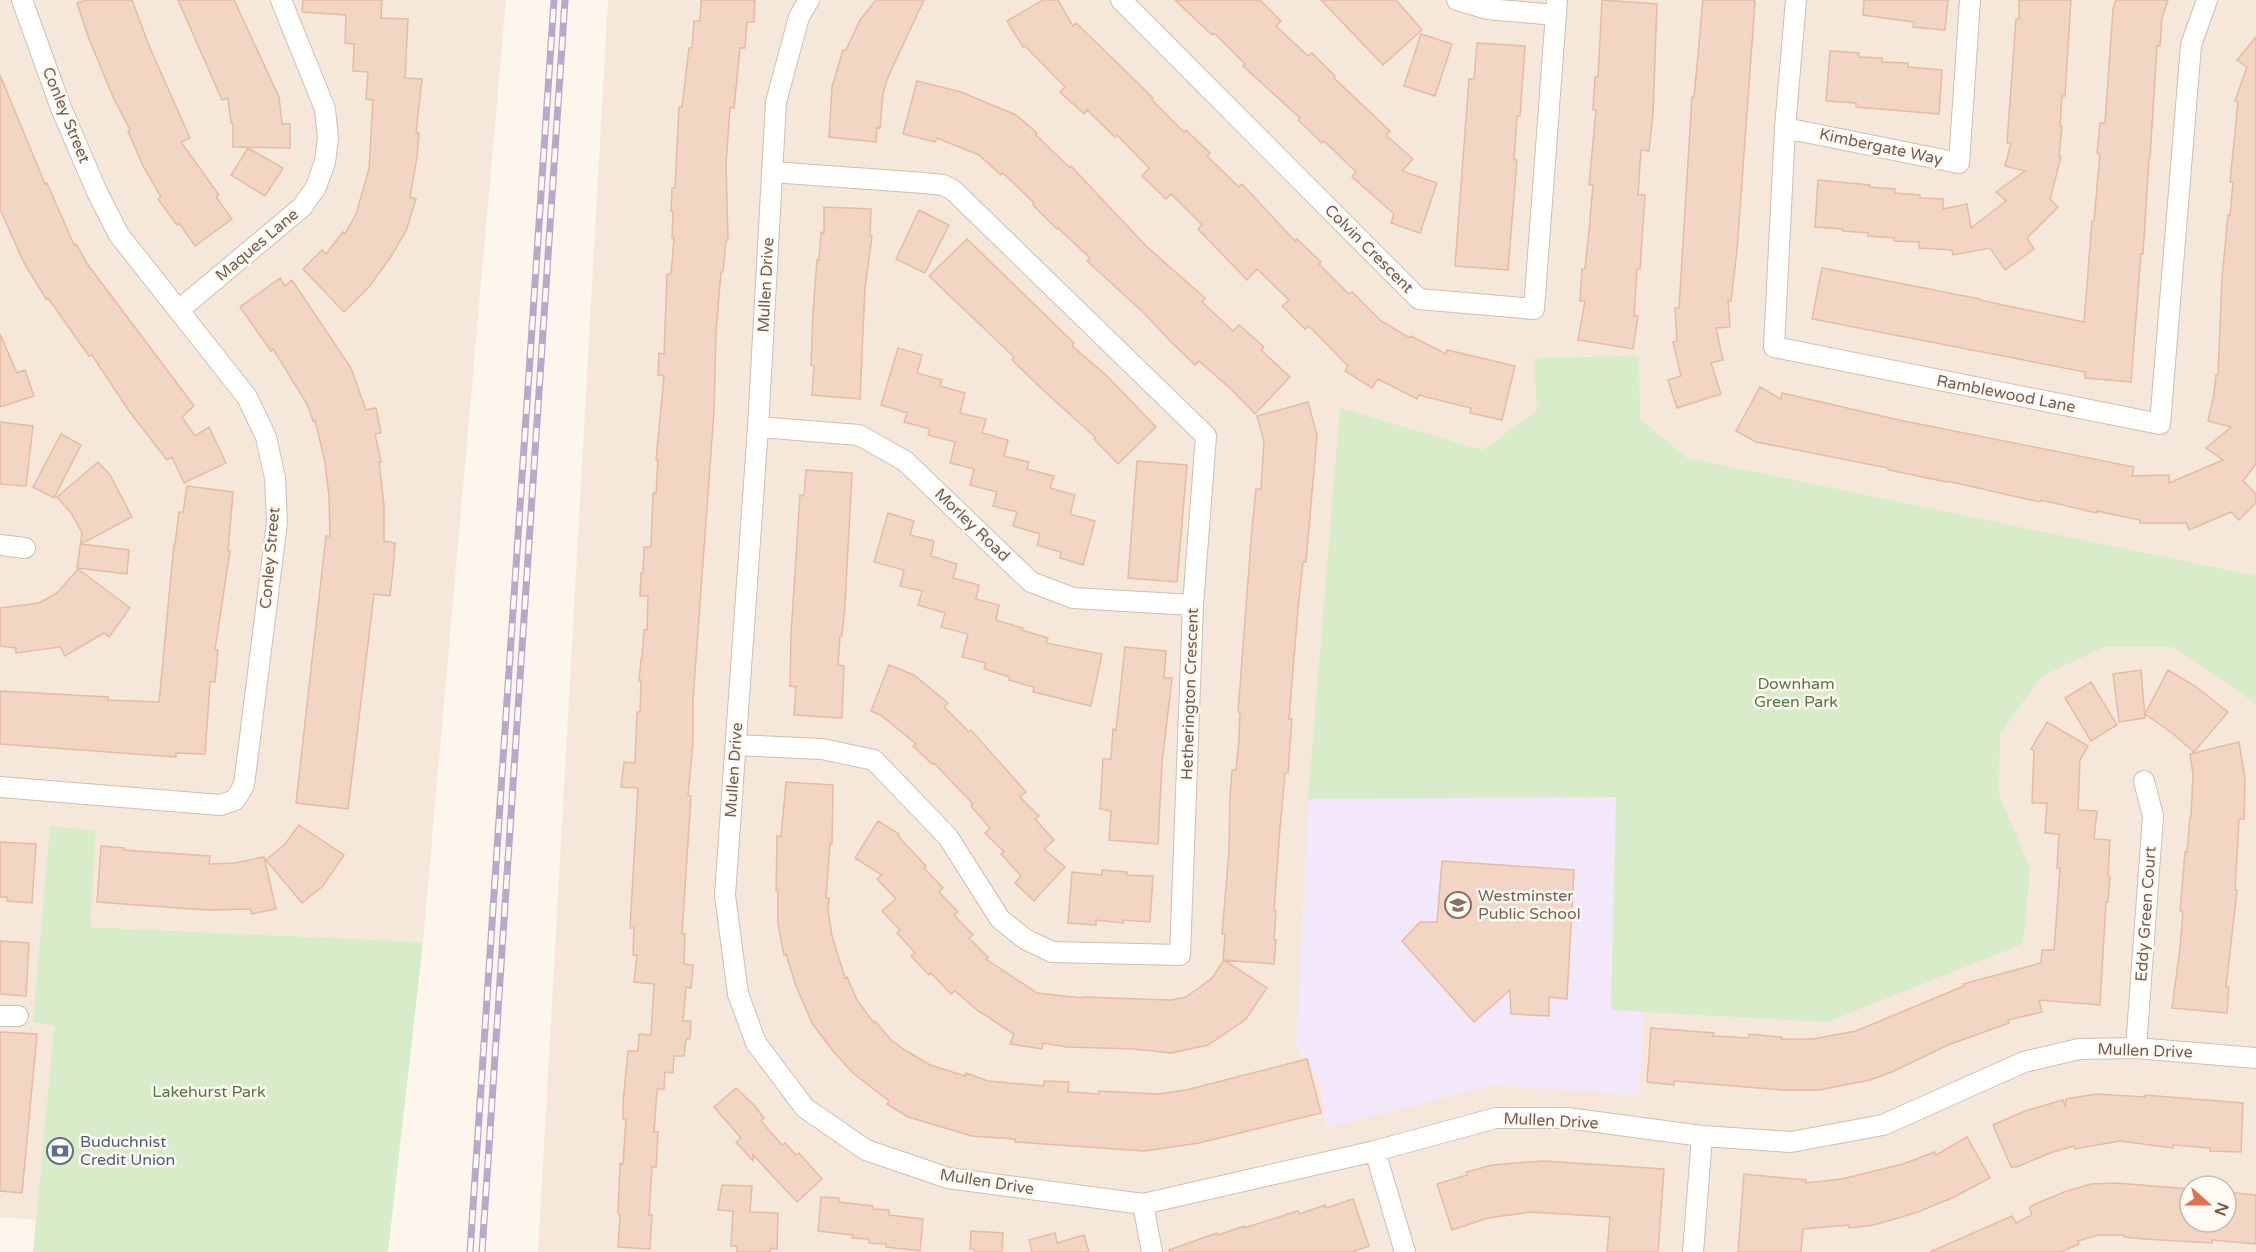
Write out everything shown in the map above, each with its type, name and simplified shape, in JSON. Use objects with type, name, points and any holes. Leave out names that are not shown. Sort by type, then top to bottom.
[{"type":"street","name":"Conley Street","points":[[0,787],[220,805],[235,800],[244,785],[277,522],[275,478],[266,437],[247,397],[120,235],[97,192],[61,108],[22,0]]},
{"type":"street","name":"Maques Lane","points":[[179,310],[302,207],[316,187],[324,162],[328,138],[325,109],[281,0]]},
{"type":"street","name":"Mullen Drive","points":[[809,0],[799,17],[776,102],[758,427],[725,895],[738,994],[756,1043],[805,1108],[866,1150],[948,1178],[1143,1204],[1375,1151],[1496,1118],[1567,1118],[1702,1137],[1791,1142],[1883,1125],[2024,1062],[2079,1049],[2136,1048],[2256,1058]]},
{"type":"street","name":"Colvin Crescent","points":[[1121,0],[1419,299],[1534,309],[1556,7]]},
{"type":"street","points":[[1457,0],[1487,9],[1556,7]]},
{"type":"street","name":"Ramblewood Lane","points":[[1796,0],[1785,128],[1773,347],[2160,424],[2191,45],[2207,0]]},
{"type":"street","name":"Kimbergate Way","points":[[1785,128],[1959,163],[1970,0]]},
{"type":"street","name":"Hetherington Crescent","points":[[736,745],[822,749],[874,760],[948,837],[1000,919],[1024,939],[1043,948],[1052,952],[1180,955],[1193,605],[1206,436],[953,190],[943,185],[924,183],[772,172]]},
{"type":"street","name":"Morley Road","points":[[758,427],[859,435],[905,461],[1031,582],[1073,598],[1193,605]]},
{"type":"street","points":[[0,545],[25,548]]},
{"type":"street","name":"Eddy Green Court","points":[[2136,1048],[2153,816],[2144,781]]},
{"type":"street","points":[[1693,1252],[1702,1137]]},
{"type":"street","points":[[1375,1151],[1405,1252]]},
{"type":"street","points":[[1143,1204],[1152,1252]]},
{"type":"shaded area","points":[[0,0],[506,0],[423,942],[89,927],[96,832],[33,1021],[54,1026],[36,1220],[0,1217]]},
{"type":"shaded area","points":[[608,0],[2256,0],[2256,1252],[538,1252]]},
{"type":"shaded area","name":"Westminster Public School","points":[[1616,796],[1611,1009],[1644,1012],[1639,1096],[1494,1085],[1326,1128],[1319,1079],[1296,1048],[1308,799]]},
{"type":"green space","name":"Downham Green Park","points":[[1639,356],[1640,419],[1687,458],[2256,576],[2256,704],[2173,647],[2104,647],[2040,677],[2000,735],[1999,795],[2030,868],[2023,944],[1827,1022],[1611,1010],[1616,797],[1308,799],[1340,408],[1482,450],[1537,411],[1534,358]]},
{"type":"green space","name":"Lakehurst Park","points":[[50,826],[96,831],[90,927],[423,942],[388,1252],[33,1252],[54,1026],[33,1022]]},
{"type":"building","points":[[86,0],[132,0],[150,48],[190,138],[181,142],[219,195],[216,197],[232,219],[195,246],[158,199],[161,197],[143,166],[128,131],[130,130],[113,97],[89,39],[77,3]]},
{"type":"building","points":[[178,0],[234,0],[279,97],[282,124],[290,124],[290,148],[233,147],[233,123],[231,123],[228,98],[222,100]]},
{"type":"building","points":[[303,0],[382,0],[381,18],[408,19],[405,78],[422,79],[416,133],[419,133],[417,157],[410,197],[416,199],[406,231],[369,287],[344,312],[303,269],[322,250],[326,254],[343,232],[345,234],[356,214],[369,169],[373,100],[366,99],[368,72],[353,71],[354,44],[345,43],[346,15],[302,12]]},
{"type":"building","points":[[701,0],[755,0],[754,22],[747,22],[745,48],[740,48],[734,108],[730,107],[726,164],[728,240],[726,240],[723,272],[721,272],[716,331],[714,411],[693,700],[693,742],[688,795],[691,796],[682,934],[685,934],[684,964],[693,965],[691,988],[686,987],[683,1021],[691,1021],[690,1039],[686,1039],[684,1056],[674,1056],[673,1073],[665,1072],[664,1089],[657,1089],[654,1132],[658,1132],[656,1167],[652,1167],[649,1215],[652,1215],[650,1249],[618,1247],[620,1163],[623,1164],[626,1119],[623,1119],[623,1103],[628,1051],[638,1051],[639,1034],[651,1035],[654,984],[634,982],[637,955],[633,955],[634,928],[630,928],[638,788],[621,787],[624,762],[635,763],[637,712],[640,712],[641,681],[639,681],[644,630],[647,630],[648,596],[640,596],[641,573],[643,573],[644,547],[651,547],[653,493],[656,493],[658,460],[656,460],[664,376],[658,375],[659,353],[664,354],[667,274],[671,274],[674,238],[672,238],[673,211],[671,211],[672,188],[675,188],[679,107],[682,107],[694,21],[700,21]]},
{"type":"building","points":[[876,0],[924,0],[888,77],[883,93],[880,128],[877,127],[876,142],[829,137],[832,87],[843,50],[846,50],[860,20]]},
{"type":"building","points":[[1043,0],[1058,0],[1073,26],[1076,23],[1153,98],[1152,100],[1184,132],[1186,130],[1210,153],[1207,156],[1239,187],[1242,184],[1295,241],[1297,239],[1349,294],[1352,292],[1381,321],[1410,338],[1411,336],[1446,354],[1447,350],[1515,366],[1502,420],[1470,413],[1471,408],[1419,395],[1417,399],[1378,379],[1372,388],[1345,371],[1348,366],[1309,326],[1305,329],[1282,306],[1289,300],[1257,269],[1247,280],[1198,229],[1202,225],[1171,194],[1166,199],[1142,176],[1149,168],[1117,135],[1115,137],[1087,110],[1084,114],[1060,92],[1065,87],[1025,46],[1023,47],[1007,21]]},
{"type":"building","points":[[1175,0],[1260,0],[1281,21],[1276,26],[1308,56],[1312,53],[1335,76],[1334,78],[1390,131],[1386,135],[1413,159],[1402,171],[1437,183],[1420,233],[1391,223],[1394,214],[1352,177],[1356,172],[1298,120],[1300,118],[1243,66],[1245,64],[1214,33],[1212,35]]},
{"type":"building","points":[[1321,0],[1396,0],[1422,30],[1383,65]]},
{"type":"building","points":[[1602,0],[1657,4],[1653,114],[1649,151],[1641,150],[1638,195],[1645,195],[1634,316],[1638,316],[1633,349],[1578,340],[1585,301],[1580,301],[1593,185],[1589,185]]},
{"type":"building","points":[[1703,0],[1754,0],[1755,2],[1737,250],[1731,301],[1728,300],[1730,327],[1716,328],[1723,360],[1711,363],[1721,394],[1677,408],[1668,380],[1681,376],[1673,342],[1677,341],[1675,308],[1679,308],[1692,97],[1694,97]]},
{"type":"building","points":[[1864,0],[1948,0],[1945,30],[1913,27],[1914,22],[1863,15]]},
{"type":"building","points":[[2019,0],[2071,0],[2065,96],[2062,96],[2060,126],[2062,126],[2059,156],[2061,157],[2050,199],[2058,207],[2027,238],[2034,249],[2005,270],[1990,248],[1953,255],[1952,250],[1919,248],[1919,242],[1894,241],[1894,238],[1868,236],[1868,233],[1815,227],[1818,180],[1870,185],[1870,187],[1895,189],[1895,193],[1920,195],[1920,198],[1943,199],[1943,209],[1967,204],[1971,228],[2006,201],[1996,192],[2025,171],[2005,166],[2011,143],[2007,143]]},
{"type":"building","points":[[2116,0],[2168,0],[2162,18],[2160,46],[2157,46],[2143,254],[2141,254],[2131,382],[2085,378],[2085,372],[1812,319],[1822,268],[2084,322],[2100,154],[2097,153],[2100,123],[2105,123],[2113,9]]},
{"type":"building","points":[[1421,34],[1452,44],[1435,96],[1404,86]]},
{"type":"building","points":[[2256,37],[2256,464],[2243,481],[2256,494],[2256,503],[2239,520],[2231,512],[2189,530],[2186,523],[2140,523],[2140,520],[2041,500],[2040,502],[1888,470],[1888,468],[1756,442],[1736,431],[1760,387],[1781,399],[1782,393],[1899,420],[2134,467],[2132,476],[2169,475],[2169,483],[2223,460],[2206,448],[2231,427],[2208,421],[2216,375],[2218,375],[2222,278],[2228,215],[2230,216],[2233,182],[2230,182],[2238,102],[2235,101],[2247,67],[2237,60]]},
{"type":"building","points":[[1477,43],[1525,46],[1520,116],[1517,116],[1514,160],[1517,160],[1508,270],[1455,266],[1469,79],[1474,79]]},
{"type":"building","points":[[1830,51],[1859,53],[1859,57],[1882,58],[1882,62],[1908,63],[1908,67],[1942,70],[1939,114],[1856,107],[1856,103],[1826,101]]},
{"type":"building","points":[[0,75],[45,184],[47,183],[74,245],[76,244],[88,265],[194,406],[182,417],[195,436],[209,427],[226,463],[184,483],[172,457],[167,460],[129,411],[92,355],[89,356],[48,298],[46,299],[24,263],[0,209]]},
{"type":"building","points":[[917,81],[961,92],[1016,115],[1037,133],[1036,135],[1070,168],[1071,166],[1146,246],[1205,298],[1202,302],[1233,331],[1239,325],[1264,347],[1261,350],[1290,377],[1255,414],[1199,361],[1195,365],[1144,313],[1087,261],[1090,258],[1057,229],[1003,173],[1001,175],[979,155],[937,138],[935,142],[903,134]]},
{"type":"building","points":[[248,148],[283,168],[265,196],[231,175]]},
{"type":"building","points":[[824,207],[871,209],[870,236],[872,236],[865,288],[860,399],[812,395],[813,313],[817,260],[819,260],[821,232],[824,233]]},
{"type":"building","points":[[919,210],[949,225],[925,273],[896,259]]},
{"type":"building","points":[[967,239],[1074,343],[1072,346],[1105,374],[1156,427],[1118,464],[1094,439],[1096,438],[1012,360],[1014,357],[929,276]]},
{"type":"building","points":[[280,278],[285,286],[292,280],[351,368],[366,410],[376,408],[381,433],[375,434],[381,462],[379,462],[384,505],[384,541],[395,543],[393,570],[390,596],[374,594],[348,809],[296,803],[326,536],[330,536],[329,497],[325,462],[315,420],[313,421],[307,404],[273,349],[271,351],[240,307]]},
{"type":"building","points":[[0,334],[17,373],[25,370],[34,396],[0,407]]},
{"type":"building","points":[[898,348],[922,355],[917,373],[942,380],[940,386],[965,393],[960,413],[986,419],[982,433],[1008,440],[1004,456],[1029,462],[1027,469],[1054,476],[1050,488],[1075,495],[1070,514],[1095,521],[1083,565],[1060,558],[1061,552],[1037,545],[1040,534],[1013,526],[1017,512],[993,506],[997,492],[970,485],[974,469],[950,463],[955,442],[928,435],[930,429],[904,422],[907,413],[881,405]]},
{"type":"building","points":[[1308,402],[1317,435],[1306,562],[1303,562],[1298,609],[1289,719],[1292,719],[1288,773],[1285,773],[1280,828],[1274,911],[1276,911],[1274,940],[1276,940],[1274,964],[1223,960],[1225,934],[1222,934],[1229,851],[1232,770],[1236,770],[1240,712],[1238,712],[1252,528],[1256,489],[1261,489],[1264,441],[1257,416]]},
{"type":"building","points":[[0,422],[33,426],[26,486],[0,484]]},
{"type":"building","points":[[61,434],[81,445],[54,498],[33,487]]},
{"type":"building","points":[[1137,461],[1187,465],[1177,582],[1128,578]]},
{"type":"building","points":[[98,462],[110,475],[132,517],[81,544],[129,550],[127,574],[77,568],[82,533],[71,513],[57,497]]},
{"type":"building","points":[[806,470],[852,473],[845,605],[838,665],[844,666],[842,718],[794,715],[796,687],[790,686],[791,634],[800,495],[804,496]]},
{"type":"building","points":[[187,486],[233,492],[228,551],[230,551],[215,650],[218,650],[215,682],[210,682],[205,754],[176,753],[176,757],[0,744],[0,691],[159,702],[174,544],[179,512],[183,512]]},
{"type":"building","points":[[888,513],[914,521],[910,535],[934,541],[931,556],[957,564],[953,578],[979,585],[976,599],[999,605],[996,620],[1048,638],[1046,643],[1102,654],[1091,706],[1033,692],[1034,687],[1009,680],[1010,677],[984,669],[986,663],[962,657],[968,634],[941,627],[945,613],[918,605],[922,591],[900,586],[904,570],[874,562]]},
{"type":"building","points":[[78,569],[130,608],[109,637],[104,633],[65,656],[60,647],[16,653],[16,648],[0,646],[0,608],[39,603],[57,593]]},
{"type":"building","points":[[1125,647],[1166,651],[1164,678],[1172,678],[1162,763],[1158,844],[1109,840],[1111,811],[1100,809],[1103,759],[1111,759]]},
{"type":"building","points":[[889,665],[914,675],[948,703],[944,707],[969,732],[971,730],[1026,792],[1020,797],[1039,816],[1035,819],[1054,840],[1044,849],[1065,867],[1034,901],[1015,883],[1021,876],[1001,854],[1004,852],[985,833],[990,828],[971,806],[973,804],[934,763],[932,764],[913,746],[916,744],[882,716],[871,711]]},
{"type":"building","points":[[2141,670],[2145,718],[2119,722],[2113,674]]},
{"type":"building","points":[[2168,670],[2195,686],[2228,712],[2194,752],[2145,714]]},
{"type":"building","points":[[2091,682],[2117,725],[2091,741],[2065,698]]},
{"type":"building","points":[[2047,722],[2088,746],[2080,760],[2078,810],[2097,811],[2094,839],[2110,840],[2108,876],[2110,877],[2108,902],[2106,902],[2100,1005],[2039,1000],[2042,1012],[2008,1020],[2009,1023],[1948,1045],[1870,1080],[1819,1090],[1783,1090],[1674,1081],[1674,1085],[1647,1082],[1651,1028],[1714,1033],[1713,1036],[1749,1038],[1749,1034],[1781,1037],[1781,1039],[1813,1039],[1856,1031],[1964,986],[1963,984],[2041,963],[2042,950],[2054,950],[2060,868],[2057,868],[2059,834],[2045,833],[2047,803],[2032,803],[2034,751],[2031,749]]},
{"type":"building","points":[[2239,742],[2245,779],[2244,819],[2239,819],[2235,890],[2237,890],[2226,987],[2229,987],[2227,1013],[2172,1008],[2183,912],[2180,911],[2185,852],[2187,852],[2191,817],[2193,774],[2190,754]]},
{"type":"building","points":[[786,782],[833,785],[832,844],[830,843],[826,898],[829,898],[828,910],[832,936],[845,978],[847,977],[857,1000],[874,1023],[875,1021],[891,1040],[905,1050],[930,1065],[965,1076],[966,1073],[988,1081],[1044,1086],[1044,1081],[1069,1082],[1068,1092],[1099,1094],[1099,1091],[1158,1094],[1186,1090],[1307,1059],[1321,1113],[1199,1143],[1144,1151],[1015,1142],[1015,1139],[972,1136],[908,1117],[887,1104],[889,1101],[853,1073],[833,1051],[812,1023],[796,986],[786,954],[784,955],[778,924],[778,890],[776,890],[777,836],[781,837]]},
{"type":"building","points":[[878,821],[899,834],[898,836],[926,866],[924,868],[943,888],[939,892],[958,912],[954,915],[973,935],[969,938],[988,957],[986,959],[1037,993],[1082,998],[1171,1000],[1186,997],[1212,978],[1224,960],[1267,988],[1245,1020],[1208,1045],[1171,1053],[1134,1049],[1067,1047],[1043,1043],[1042,1049],[1010,1044],[1014,1034],[977,1010],[955,991],[951,994],[931,973],[929,975],[911,956],[915,953],[897,933],[900,930],[882,911],[896,899],[877,879],[882,875],[855,858]]},
{"type":"building","points":[[299,825],[344,855],[323,886],[302,903],[266,860],[285,844]]},
{"type":"building","points":[[0,842],[36,844],[32,903],[7,901],[7,897],[0,897]]},
{"type":"building","points":[[101,846],[124,848],[124,850],[210,856],[209,864],[235,863],[264,857],[276,909],[252,914],[250,909],[207,910],[97,902]]},
{"type":"building","points":[[1442,861],[1574,870],[1567,999],[1549,997],[1549,1016],[1511,1014],[1510,990],[1474,1022],[1402,941],[1420,922],[1437,922]]},
{"type":"building","points":[[1102,870],[1127,872],[1127,875],[1153,876],[1150,922],[1123,920],[1123,923],[1096,920],[1096,925],[1068,923],[1072,872],[1102,875]]},
{"type":"building","points":[[0,941],[29,943],[26,996],[0,994]]},
{"type":"building","points":[[0,1032],[37,1034],[22,1193],[0,1191]]},
{"type":"building","points":[[736,1088],[754,1105],[764,1118],[761,1121],[782,1145],[785,1143],[796,1155],[799,1153],[822,1179],[797,1202],[753,1155],[753,1161],[736,1142],[741,1138],[714,1107]]},
{"type":"building","points":[[2097,1094],[2145,1097],[2145,1095],[2243,1103],[2241,1152],[2210,1151],[2210,1148],[2173,1145],[2173,1148],[2120,1141],[2075,1149],[2074,1146],[2017,1167],[2011,1167],[1993,1125],[2025,1111],[2063,1100],[2065,1107],[2066,1099]]},
{"type":"building","points":[[1967,1137],[1990,1178],[1952,1198],[1918,1212],[1874,1225],[1803,1229],[1801,1252],[1738,1252],[1744,1174],[1806,1180],[1806,1183],[1842,1179],[1903,1164],[1935,1152],[1936,1155]]},
{"type":"building","points":[[1543,1161],[1664,1169],[1658,1252],[1607,1252],[1610,1217],[1531,1212],[1488,1218],[1452,1230],[1437,1184],[1467,1175],[1466,1172],[1492,1165]]},
{"type":"building","points":[[2116,1183],[2178,1188],[2178,1234],[2238,1234],[2238,1193],[2256,1195],[2256,1244],[2098,1235],[2078,1241],[2079,1244],[2061,1252],[1930,1252],[2012,1216],[2016,1223],[2032,1215],[2029,1208],[2033,1205],[2091,1184]]},
{"type":"building","points":[[722,1185],[752,1186],[750,1212],[778,1213],[777,1249],[771,1248],[770,1252],[737,1252],[737,1246],[731,1246],[733,1211],[718,1210]]},
{"type":"building","points":[[821,1197],[839,1198],[839,1202],[889,1210],[889,1215],[923,1219],[920,1251],[869,1243],[869,1239],[852,1238],[853,1235],[818,1231]]},
{"type":"building","points":[[1353,1199],[1369,1246],[1352,1252],[1170,1252],[1169,1250],[1217,1233],[1218,1235],[1244,1226],[1244,1228],[1298,1211],[1300,1214],[1325,1205],[1326,1208]]},
{"type":"building","points":[[971,1231],[1003,1233],[1002,1252],[974,1252],[974,1249],[970,1249]]},
{"type":"building","points":[[1055,1233],[1057,1243],[1084,1235],[1089,1252],[1032,1252],[1029,1240]]},
{"type":"railway","points":[[470,1252],[554,0]]},
{"type":"railway","points":[[482,1252],[565,0]]},
{"type":"place","name":"Westminster Public School","points":[[1458,905]]},
{"type":"place","name":"Buduchnist Credit Union","points":[[60,1151]]}]
